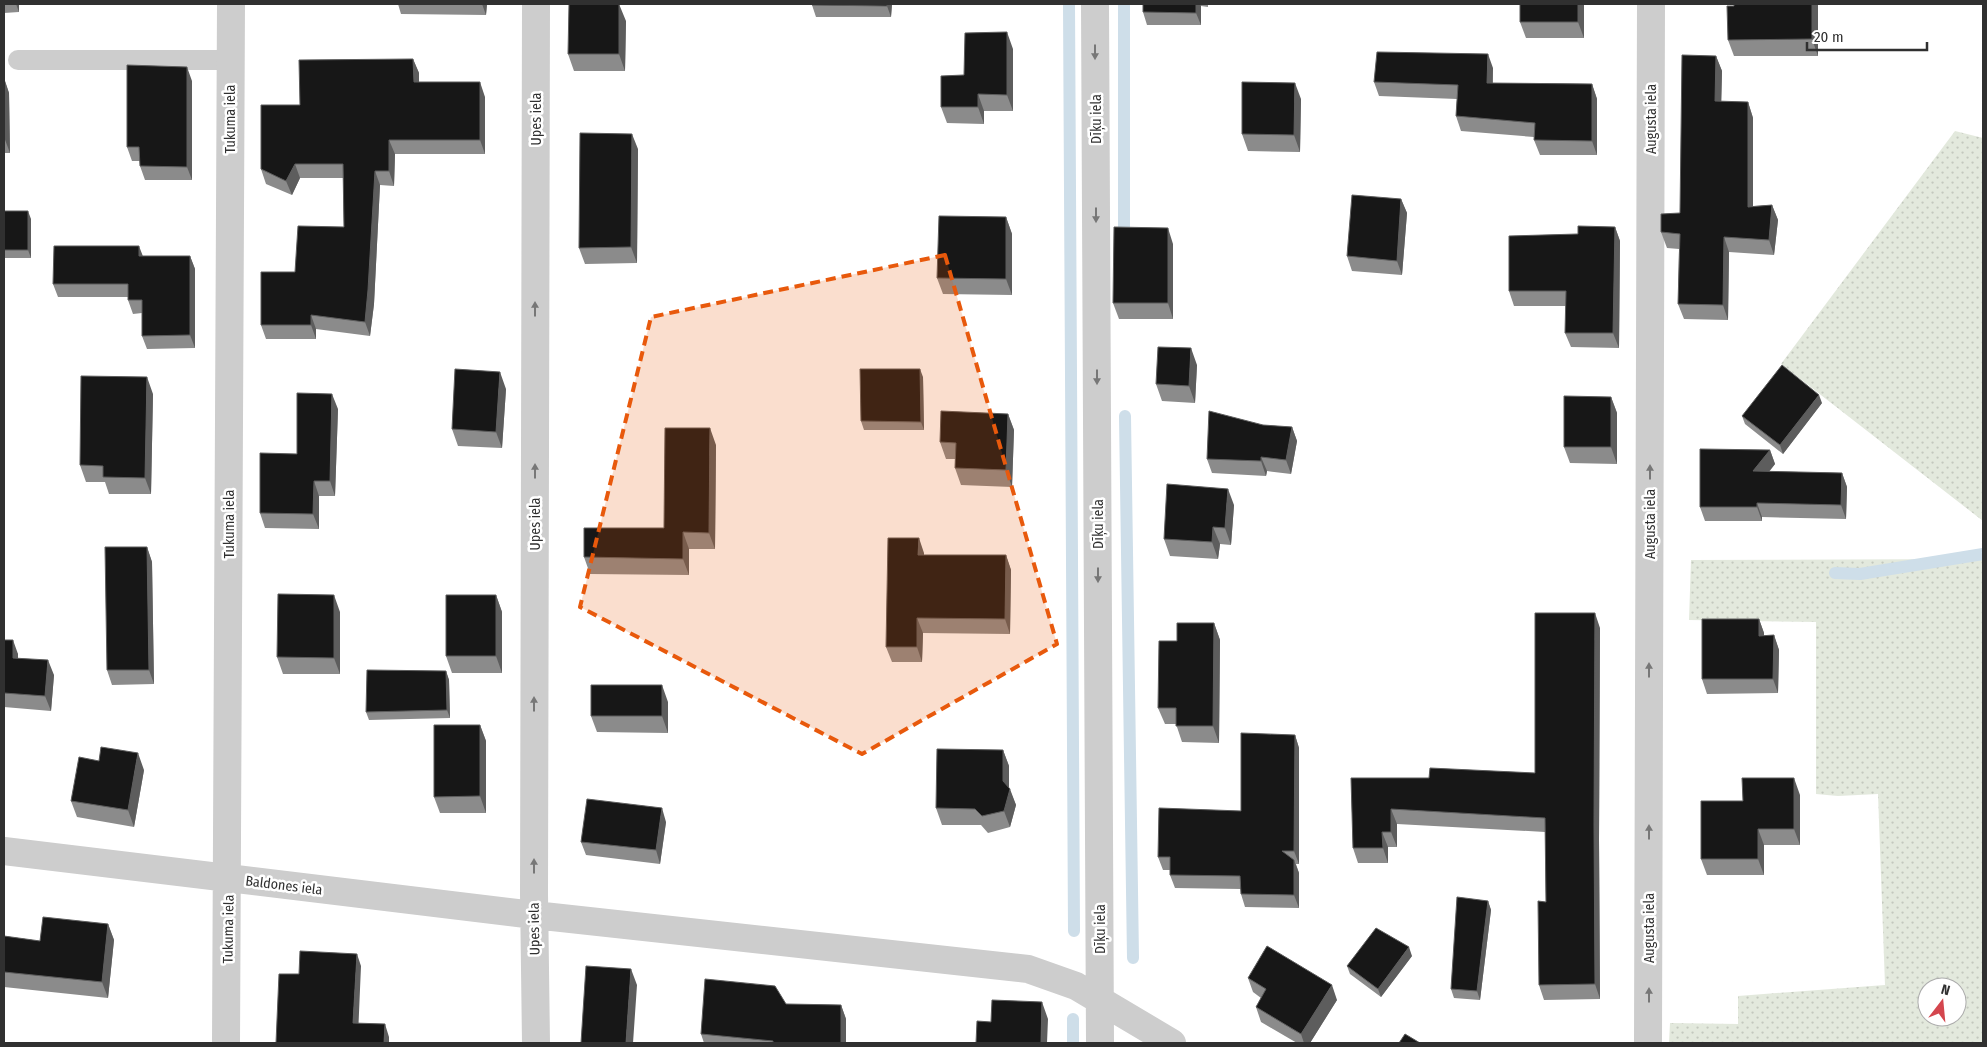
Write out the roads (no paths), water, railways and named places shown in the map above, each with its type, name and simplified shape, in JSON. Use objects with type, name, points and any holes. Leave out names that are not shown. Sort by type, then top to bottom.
[{"type":"street","name":"Tukuma iela","points":[[226,1043],[231,4]]},
{"type":"street","name":"Upes iela","points":[[536,4],[534,915],[536,1043]]},
{"type":"street","name":"Dīķu iela","points":[[1095,4],[1100,1043]]},
{"type":"street","name":"Augusta iela","points":[[1648,1043],[1651,4]]},
{"type":"street","name":"Baldones iela","points":[[4,852],[534,915],[1028,969],[1076,986],[1172,1043]]},
{"type":"lane","points":[[18,60],[231,60]]},
{"type":"waterway","points":[[1069,4],[1074,931]]},
{"type":"waterway","points":[[1124,4],[1124,232]]},
{"type":"waterway","points":[[1125,416],[1133,958]]},
{"type":"waterway","points":[[1835,573],[1860,574],[1983,554]]},
{"type":"waterway","points":[[1073,1019],[1073,1043]]}]
